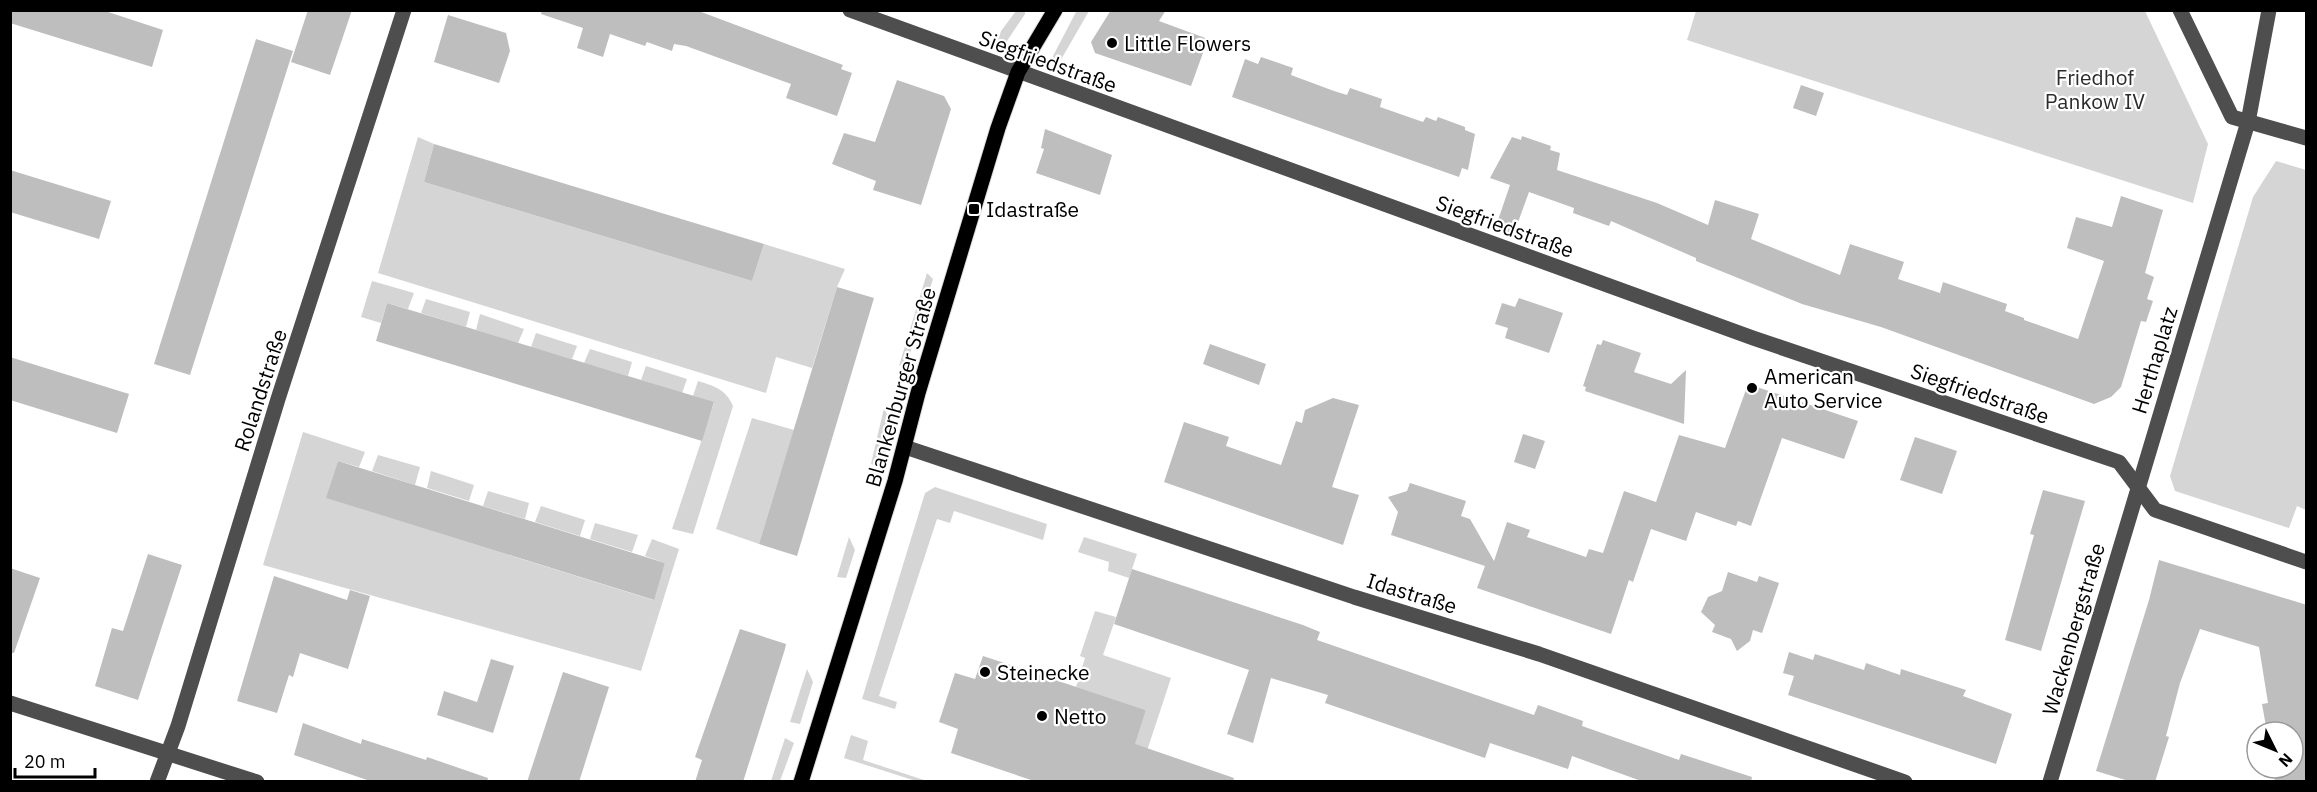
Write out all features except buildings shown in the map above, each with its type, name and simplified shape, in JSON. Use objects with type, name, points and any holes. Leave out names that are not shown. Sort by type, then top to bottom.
[{"type":"main road","name":"Blankenburger Straße","points":[[801,782],[905,447],[948,292],[998,128],[1018,72],[1055,10]]},
{"type":"street","name":"Rolandstraße","points":[[157,782],[165,752],[178,726],[277,405],[404,10]]},
{"type":"street","name":"Siegfriedstraße","points":[[850,10],[1753,338],[2119,462],[2137,488]]},
{"type":"street","points":[[2180,10],[2232,117],[2307,138]]},
{"type":"street","points":[[2248,122],[2269,10]]},
{"type":"street","name":"Herthaplatz","points":[[2137,488],[2248,122]]},
{"type":"street","name":"Idastraße","points":[[905,447],[1354,597],[1539,654],[1905,782]]},
{"type":"street","points":[[2137,488],[2155,510],[2307,562]]},
{"type":"street","name":"Wackenbergstraße","points":[[2050,782],[2137,488]]},
{"type":"street","points":[[10,703],[257,782]]},
{"type":"green space","points":[[1077,10],[1089,11],[1055,70],[1053,56]]},
{"type":"green space","points":[[1016,11],[1025,11],[1025,14],[1005,44],[995,51],[1001,31]]},
{"type":"green space","name":"Friedhof Pankow IV","points":[[1696,11],[2145,11],[2208,144],[2193,203],[1687,40]]},
{"type":"green space","points":[[418,137],[434,144],[424,182],[752,281],[764,244],[845,269],[837,287],[812,368],[776,357],[766,393],[378,273]]},
{"type":"green space","points":[[2276,161],[2306,170],[2306,510],[2297,506],[2289,528],[2175,491],[2170,476],[2253,197]]},
{"type":"green space","points":[[927,273],[933,279],[908,360],[899,366]]},
{"type":"green space","points":[[372,281],[414,293],[408,309],[387,303],[381,323],[361,317]]},
{"type":"green space","points":[[426,299],[470,312],[466,327],[421,313]]},
{"type":"green space","points":[[480,314],[524,329],[518,343],[476,330]]},
{"type":"green space","points":[[536,333],[577,346],[572,359],[531,347]]},
{"type":"green space","points":[[590,349],[632,362],[628,376],[584,363]]},
{"type":"green space","points":[[646,366],[687,379],[682,393],[641,380]]},
{"type":"green space","points":[[698,381],[723,392],[733,406],[693,534],[672,529],[714,403],[693,396]]},
{"type":"green space","points":[[884,408],[891,423],[881,467],[871,464]]},
{"type":"green space","points":[[752,418],[794,430],[759,544],[716,529]]},
{"type":"green space","points":[[303,432],[365,452],[359,467],[338,461],[327,498],[653,600],[665,563],[645,556],[652,539],[679,549],[641,671],[263,565]]},
{"type":"green space","points":[[378,455],[420,467],[415,485],[372,471]]},
{"type":"green space","points":[[431,471],[474,485],[469,501],[427,488]]},
{"type":"green space","points":[[935,487],[1047,524],[1043,540],[954,511],[950,523],[937,519],[879,696],[897,702],[895,709],[862,699],[925,493]]},
{"type":"green space","points":[[488,491],[529,503],[525,519],[483,506]]},
{"type":"green space","points":[[541,506],[585,520],[580,536],[535,522]]},
{"type":"green space","points":[[595,523],[638,535],[632,552],[590,539]]},
{"type":"green space","points":[[849,537],[855,550],[846,578],[837,577]]},
{"type":"green space","points":[[1084,537],[1137,554],[1129,578],[1108,571],[1109,562],[1078,552]]},
{"type":"green space","points":[[1095,611],[1116,617],[1103,655],[1171,678],[1137,781],[1122,781],[1146,710],[1076,687],[1085,658],[1080,656]]},
{"type":"green space","points":[[807,669],[813,682],[800,724],[790,722]]},
{"type":"green space","points":[[851,735],[868,741],[863,760],[927,781],[916,781],[844,758]]},
{"type":"green space","points":[[785,738],[794,743],[780,781],[771,781]]},
{"type":"place","name":"Little Flowers","points":[[1112,43]]},
{"type":"place","name":"Idastraße","points":[[974,209]]},
{"type":"place","name":"American Auto Service","points":[[1752,388]]},
{"type":"place","name":"Steinecke","points":[[985,672]]},
{"type":"place","name":"Netto","points":[[1042,716]]}]
